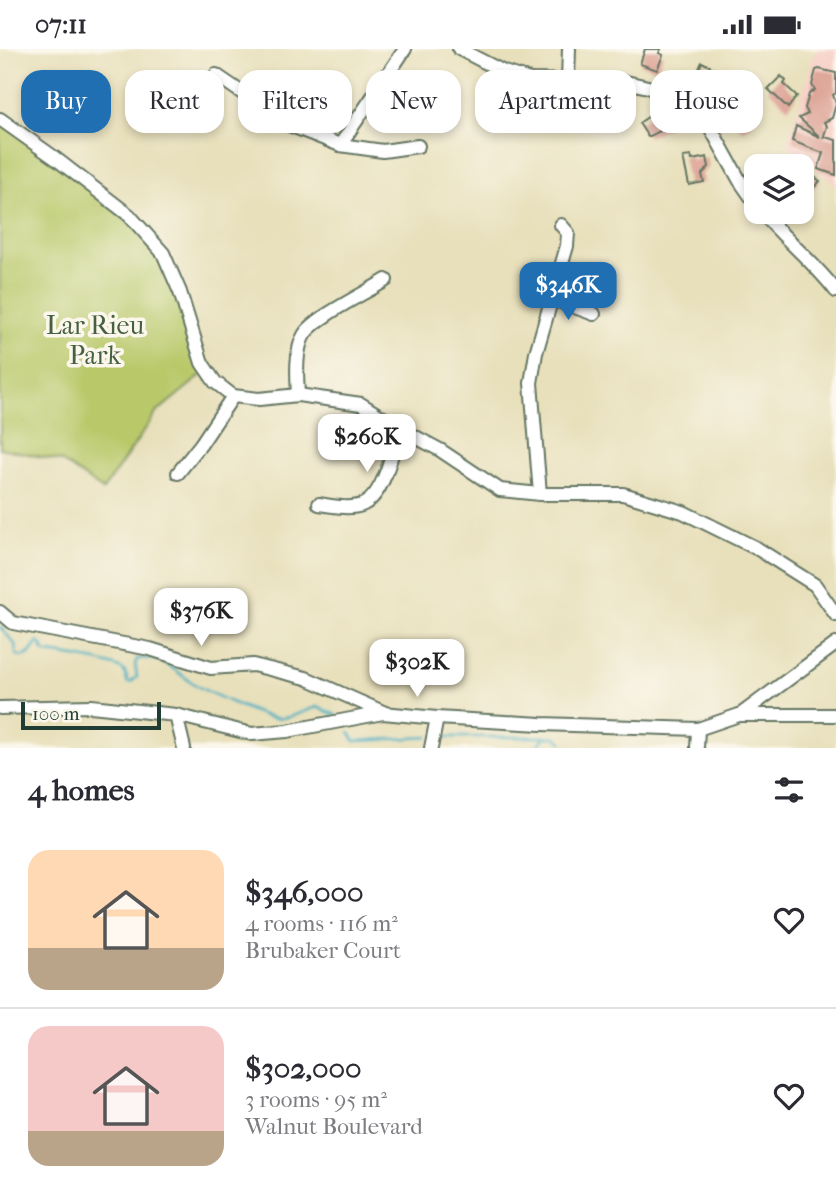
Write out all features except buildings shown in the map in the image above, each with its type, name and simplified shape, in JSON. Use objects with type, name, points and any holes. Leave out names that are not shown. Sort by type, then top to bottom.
[{"type":"street","points":[[340,145],[405,49]]},
{"type":"street","points":[[459,49],[500,70]]},
{"type":"street","points":[[568,70],[569,49]]},
{"type":"street","points":[[224,80],[289,125],[340,145],[383,151],[418,146]]},
{"type":"street","points":[[636,84],[648,87],[692,110],[710,127],[744,187]]},
{"type":"street","points":[[0,119],[129,215],[163,253],[180,292],[202,363],[215,381],[233,396],[259,399],[298,395],[361,404],[398,428],[440,450],[500,490],[540,494],[623,494],[683,512],[758,549],[814,585],[836,615]]},
{"type":"street","points":[[772,224],[819,269],[836,291]]},
{"type":"street","points":[[540,494],[531,383],[536,353],[567,246],[568,233],[561,225]]},
{"type":"street","points":[[298,395],[297,365],[304,336],[324,318],[386,281]]},
{"type":"street","points":[[553,299],[594,314]]},
{"type":"street","points":[[178,473],[233,396]]},
{"type":"street","points":[[319,504],[341,507],[364,504],[379,487],[398,428]]},
{"type":"street","points":[[0,612],[13,623],[150,649],[211,668],[253,665],[306,678],[383,713]]},
{"type":"street","points":[[0,708],[91,706],[176,715],[252,734],[287,731],[383,713],[437,718],[698,729],[739,715],[836,644]]},
{"type":"street","points":[[176,715],[184,748]]},
{"type":"street","points":[[739,715],[836,715]]},
{"type":"street","points":[[430,748],[437,718]]},
{"type":"street","points":[[698,729],[698,748]]},
{"type":"shaded area","points":[[816,49],[836,49],[836,186],[814,167],[814,154],[799,154],[787,144]]},
{"type":"green space","name":"Lar Rieu Park","points":[[0,119],[55,158],[163,253],[208,370],[157,412],[103,490],[61,461],[0,448]]},
{"type":"waterway","points":[[0,627],[15,644],[16,654],[22,657],[29,654],[38,642],[46,653],[88,659],[119,668],[124,671],[127,682],[130,683],[137,677],[137,659],[147,658],[171,667],[205,690],[269,717],[285,718],[317,707],[336,715]]},
{"type":"waterway","points":[[349,732],[355,741],[428,737]]},
{"type":"waterway","points":[[442,737],[556,737],[562,742]]},
{"type":"waterway","points":[[536,748],[545,737]]}]
